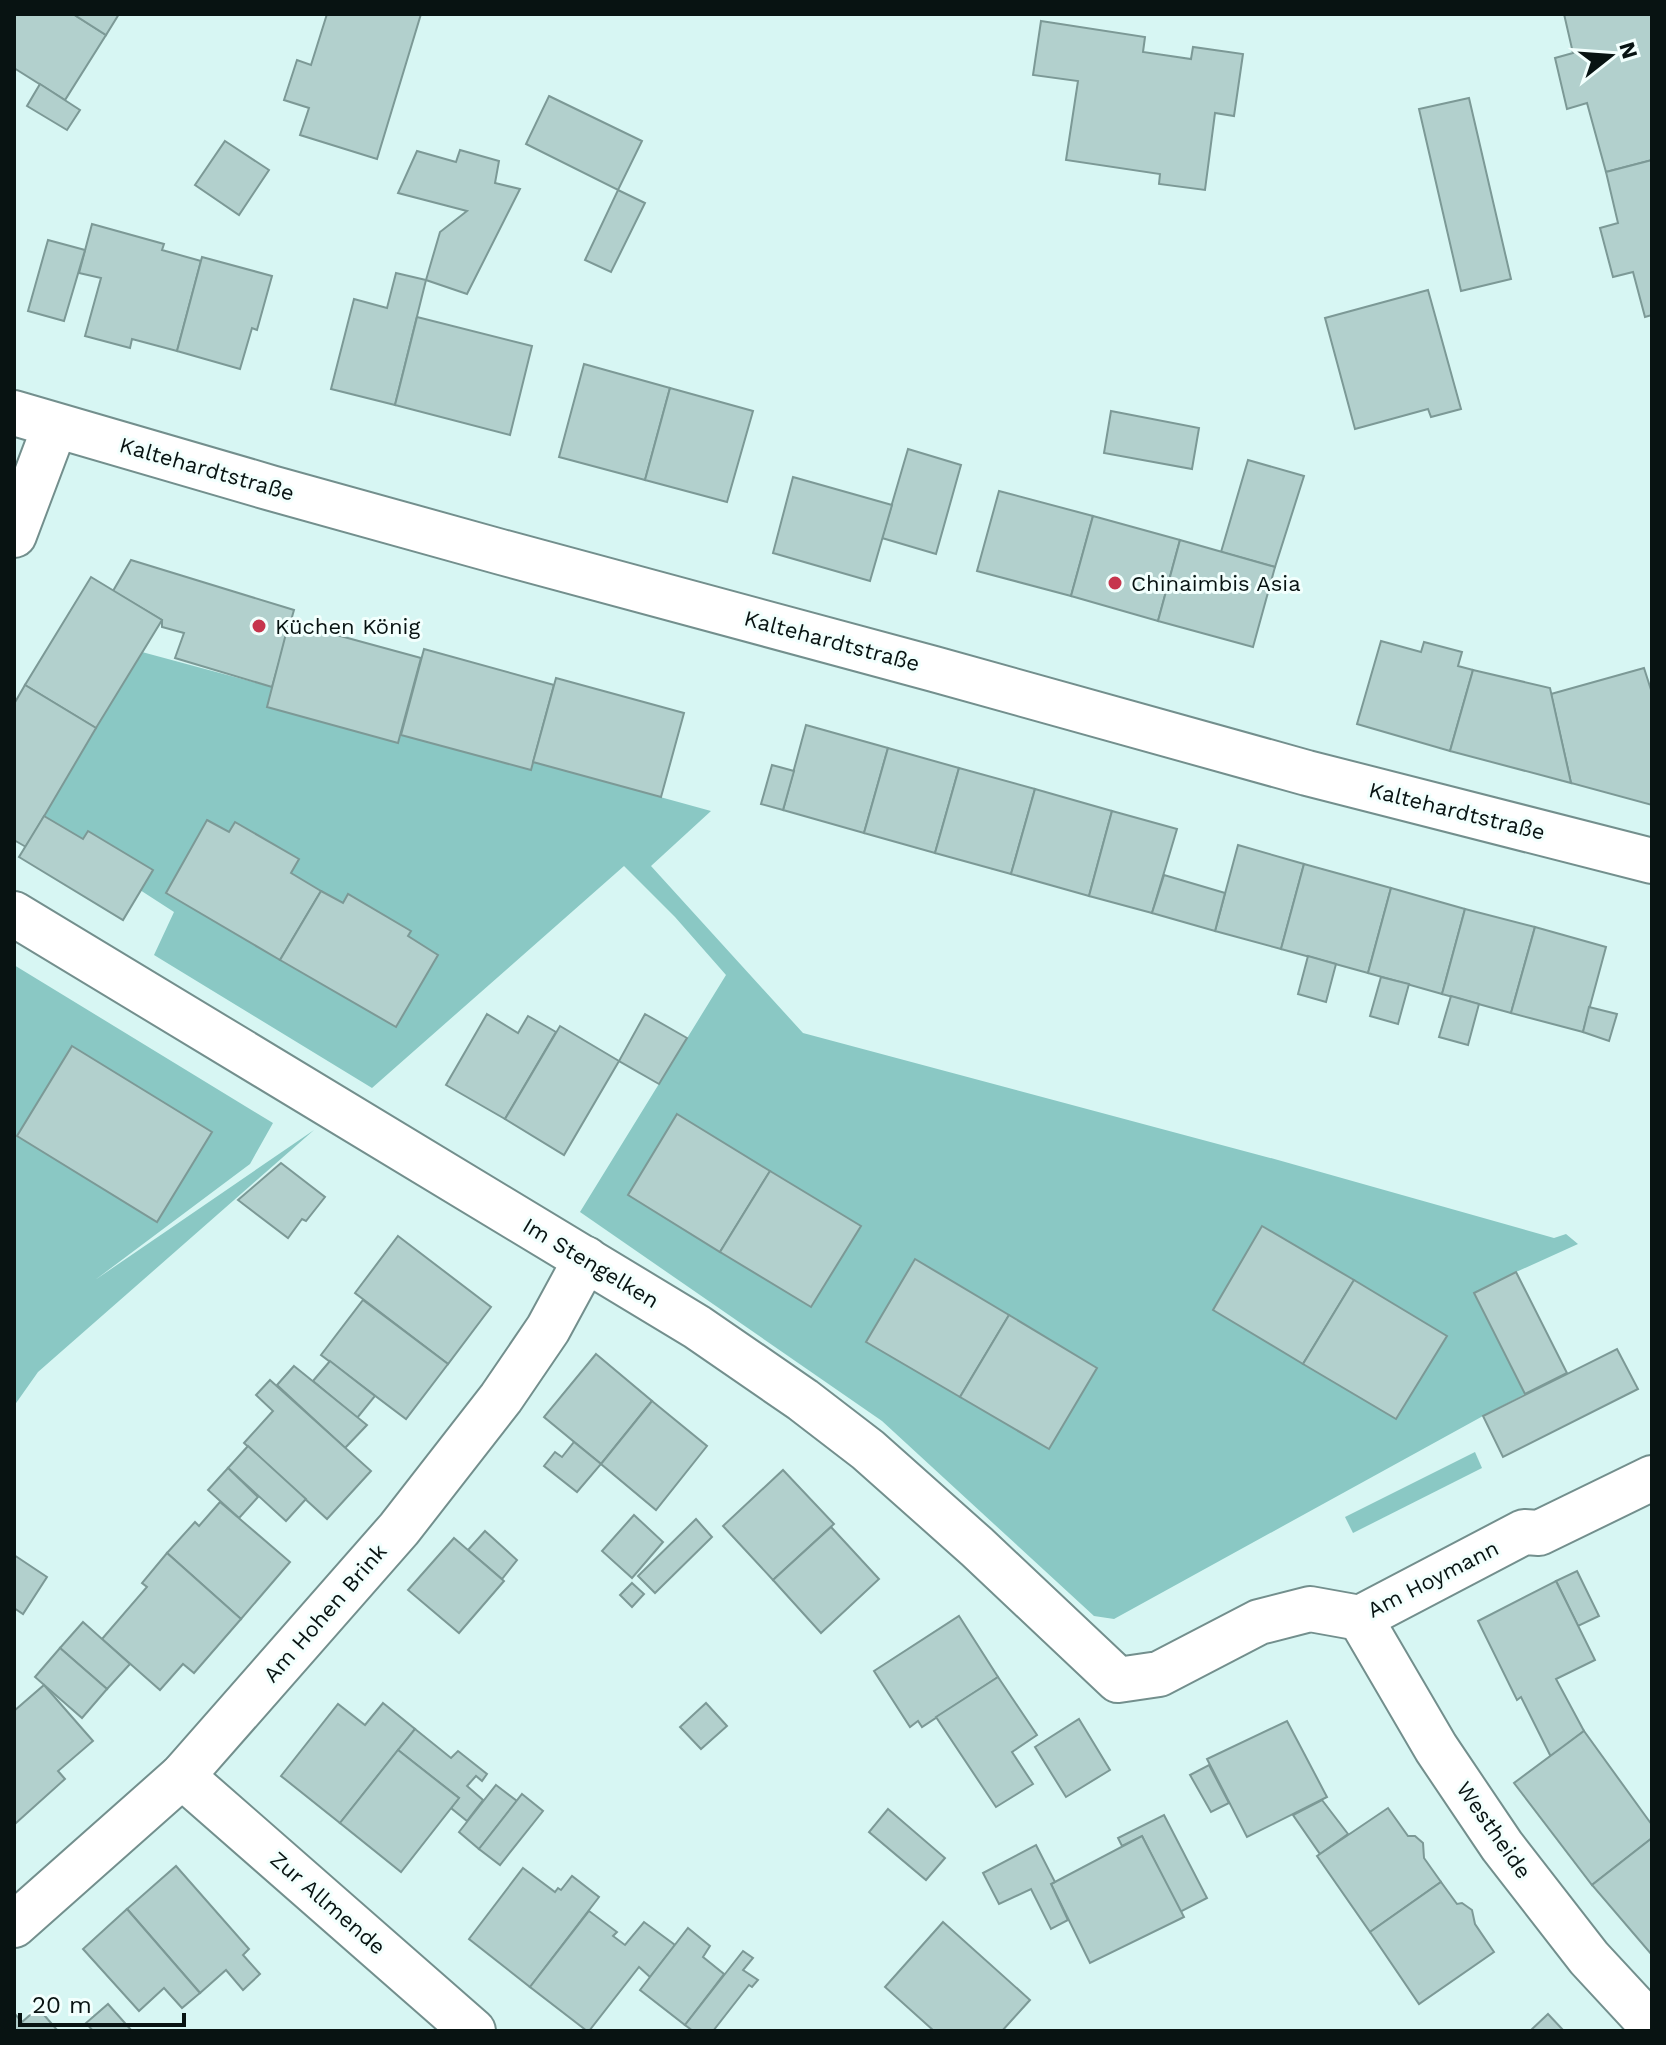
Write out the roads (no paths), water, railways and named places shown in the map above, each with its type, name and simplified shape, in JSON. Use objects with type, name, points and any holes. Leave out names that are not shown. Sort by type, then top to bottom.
[{"type":"street","name":"Kaltehardtstraße","points":[[14,413],[486,548],[1307,773],[1652,861]]},
{"type":"street","points":[[14,535],[55,426]]},
{"type":"street","name":"Im Stengelken","points":[[14,914],[697,1327],[803,1400],[868,1450],[977,1547],[1118,1680]]},
{"type":"street","name":"Am Hohen Brink","points":[[14,1925],[182,1776],[389,1541],[501,1398],[548,1329],[586,1259]]},
{"type":"street","name":"Am Hoymann","points":[[1118,1680],[1159,1674],[1259,1622],[1297,1612],[1310,1609],[1360,1618],[1524,1532],[1539,1533],[1652,1478]]},
{"type":"street","name":"Westheide","points":[[1360,1618],[1436,1748],[1502,1846],[1589,1958],[1652,2026]]},
{"type":"street","name":"Zur Allmende","points":[[182,1776],[473,2031]]},
{"type":"place","name":"Chinaimbis Asia","points":[[1115,583]]},
{"type":"place","name":"Küchen König","points":[[259,626]]}]
